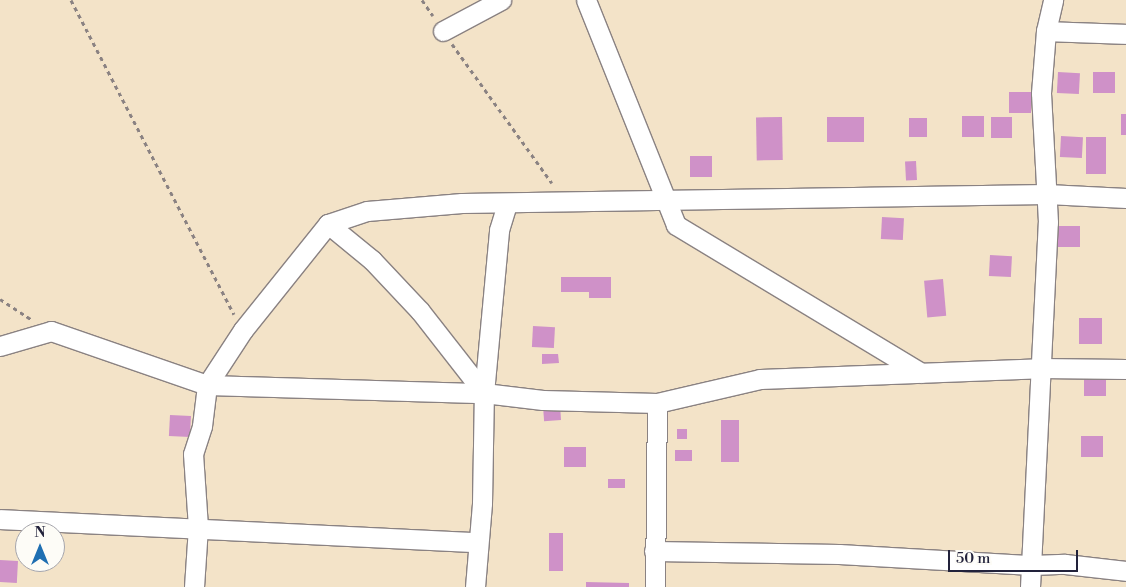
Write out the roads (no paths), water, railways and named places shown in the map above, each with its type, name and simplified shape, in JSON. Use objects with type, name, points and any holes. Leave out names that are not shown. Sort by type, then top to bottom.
[{"type":"street","points":[[443,31],[501,0]]},
{"type":"street","points":[[586,0],[676,226],[921,372]]},
{"type":"street","points":[[1030,587],[1048,222],[1041,93],[1046,31],[1053,0]]},
{"type":"street","points":[[1046,31],[1126,34]]},
{"type":"street","points":[[194,587],[198,526],[193,454],[202,426],[207,385],[243,330],[328,224],[368,210],[462,203],[508,204],[566,201],[1046,194],[1126,198]]},
{"type":"street","points":[[475,587],[476,542],[482,503],[484,393],[499,230],[508,204]]},
{"type":"street","points":[[328,224],[372,260],[420,311],[484,393]]},
{"type":"street","points":[[0,346],[51,331],[207,385],[484,393],[544,400],[657,403],[760,379],[1040,368],[1126,369]]},
{"type":"street","points":[[655,587],[657,403]]},
{"type":"street","points":[[0,519],[198,526],[476,542]]},
{"type":"street","points":[[654,551],[839,554],[1032,566],[1065,564],[1126,571]]}]
